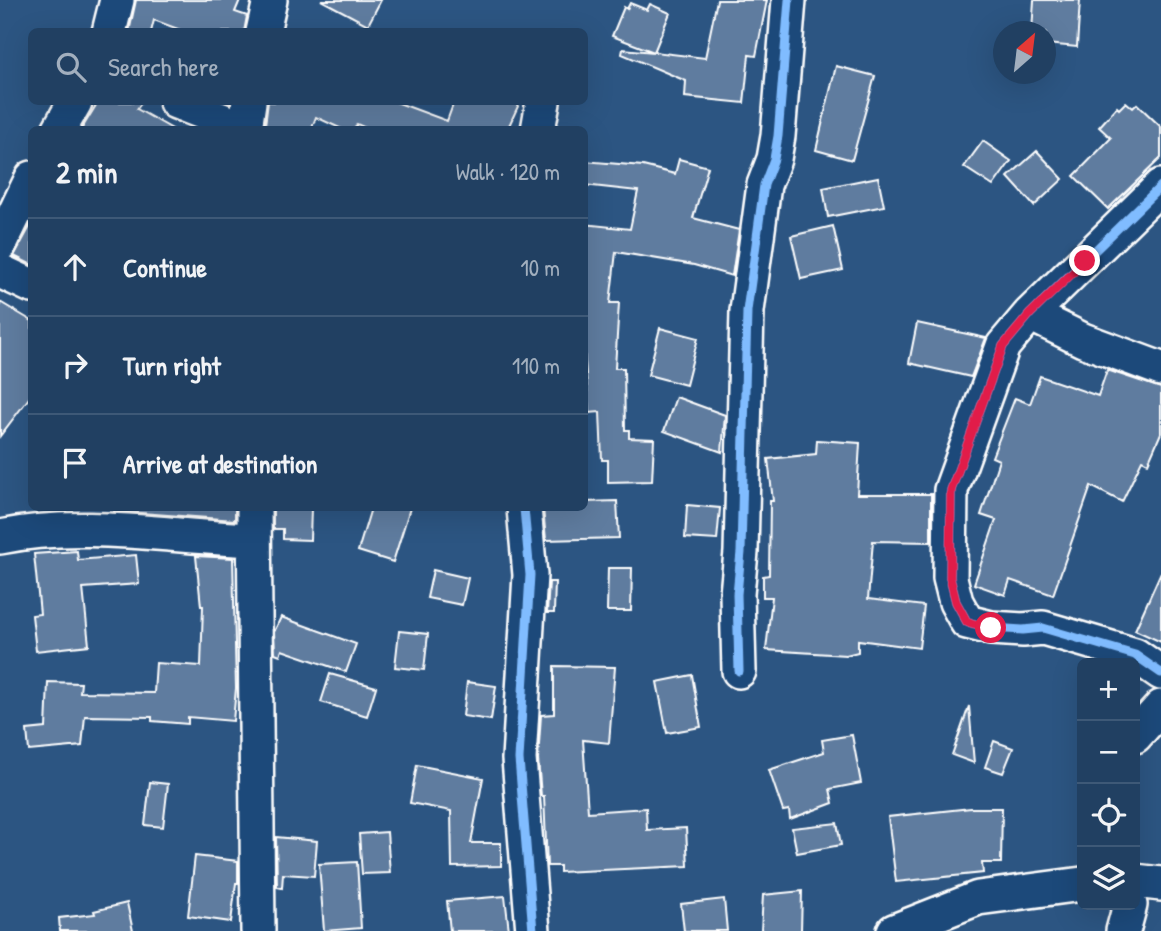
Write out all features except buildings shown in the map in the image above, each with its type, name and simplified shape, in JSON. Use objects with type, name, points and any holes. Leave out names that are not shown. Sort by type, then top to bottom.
[{"type":"street","points":[[110,28],[117,0]]},
{"type":"street","points":[[264,28],[270,0]]},
{"type":"street","points":[[739,671],[737,594],[741,552],[747,311],[764,185],[774,159],[778,136],[789,0]]},
{"type":"street","points":[[61,126],[73,105]]},
{"type":"street","points":[[183,105],[235,126]]},
{"type":"street","points":[[246,126],[249,105]]},
{"type":"street","points":[[539,126],[542,105]]},
{"type":"street","points":[[0,244],[28,186]]},
{"type":"street","points":[[1161,186],[1030,314],[1003,346],[951,490],[950,578],[956,602],[967,622],[1012,630],[1043,628],[1135,655],[1161,673]]},
{"type":"street","points":[[0,271],[28,284]]},
{"type":"street","points":[[1030,314],[1083,340],[1161,369]]},
{"type":"street","points":[[254,511],[258,931]]},
{"type":"street","points":[[524,511],[530,575],[519,759],[533,931]]},
{"type":"street","points":[[0,537],[29,531],[76,529],[254,540]]},
{"type":"street","points":[[1140,730],[1161,707]]},
{"type":"street","points":[[894,931],[978,898],[1077,885]]},
{"type":"street","points":[[1123,931],[1131,910]]},
{"type":"cycle path","points":[[739,671],[737,594],[741,552],[747,311],[764,185],[774,159],[778,136],[789,0]]},
{"type":"cycle path","points":[[1161,186],[1030,314],[1003,346],[951,490],[950,578],[956,602],[967,622],[991,628],[1043,628],[1135,655],[1161,673]]},
{"type":"cycle path","points":[[524,511],[530,575],[519,759],[533,931]]},
{"type":"route","points":[[991,628],[967,622],[956,602],[950,578],[951,490],[1003,346],[1030,314],[1085,261]]}]
